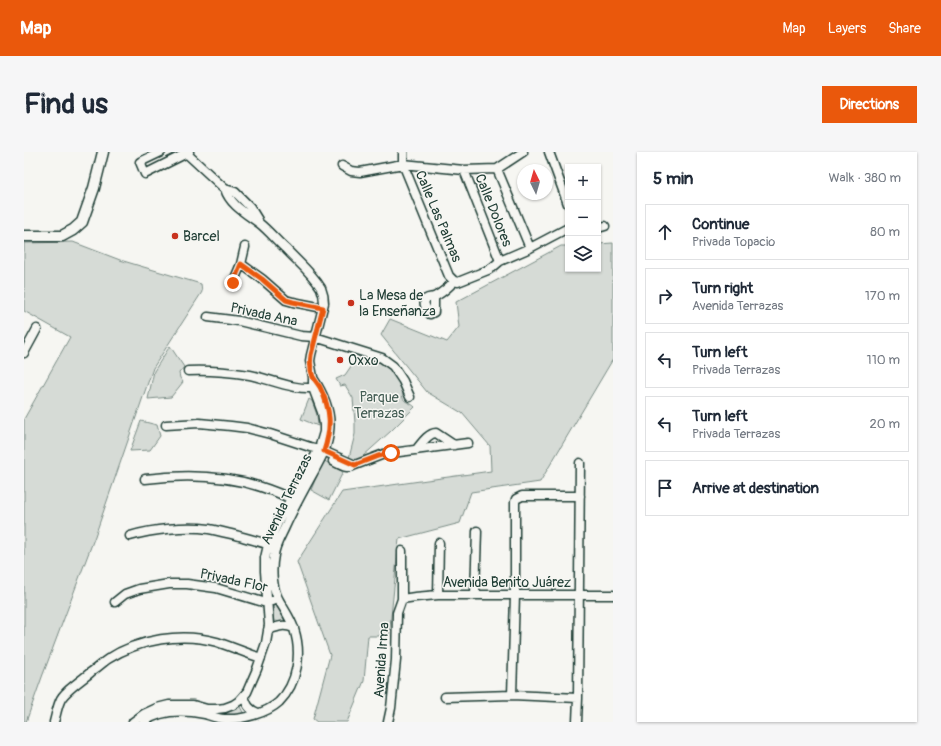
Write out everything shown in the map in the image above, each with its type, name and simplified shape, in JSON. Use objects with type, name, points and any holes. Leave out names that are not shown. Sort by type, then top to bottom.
[{"type":"main road","points":[[24,236],[62,236],[73,230],[82,222],[94,188],[103,152]]},
{"type":"street","points":[[161,152],[140,162],[145,174],[186,152]]},
{"type":"street","points":[[164,152],[169,162]]},
{"type":"street","name":"Avenida Terrazas","points":[[144,722],[157,715],[168,712],[190,712],[225,719],[243,718],[269,710],[285,695],[293,679],[298,655],[294,628],[279,601],[274,587],[272,546],[273,533],[294,500],[318,451],[324,432],[322,412],[310,361],[324,303],[324,296],[321,289],[260,224],[250,207],[235,192],[226,189],[186,152]]},
{"type":"street","name":"Calle Las Palmas","points":[[403,152],[403,164],[449,276],[454,281],[458,282],[488,270],[500,260],[530,248],[565,230]]},
{"type":"street","points":[[342,166],[351,171],[360,172],[403,164],[464,170],[497,169],[522,152]]},
{"type":"street","points":[[549,152],[567,200]]},
{"type":"street","points":[[497,169],[530,248]]},
{"type":"street","name":"Calle Dolores","points":[[464,170],[500,260]]},
{"type":"street","points":[[233,283],[241,264],[245,246]]},
{"type":"street","points":[[241,264],[262,279],[286,300],[323,308]]},
{"type":"street","points":[[434,297],[446,289],[454,281]]},
{"type":"street","name":"Privada Ana","points":[[208,317],[238,321],[301,336],[315,337],[382,358],[392,366],[403,381],[410,397]]},
{"type":"street","points":[[24,353],[37,329]]},
{"type":"street","points":[[188,371],[211,371],[244,374],[303,389],[316,388]]},
{"type":"street","points":[[166,425],[200,423],[247,428],[270,434],[318,451],[340,462],[355,465],[384,454],[468,443]]},
{"type":"street","points":[[416,450],[433,433],[438,434],[454,445]]},
{"type":"street","points":[[577,722],[580,464]]},
{"type":"street","points":[[145,479],[179,476],[205,476],[228,479],[270,490],[294,500]]},
{"type":"street","points":[[512,695],[516,499],[522,496],[580,496]]},
{"type":"street","points":[[130,536],[157,530],[194,528],[223,532],[272,546]]},
{"type":"street","points":[[475,595],[477,531]]},
{"type":"street","points":[[438,595],[439,543]]},
{"type":"street","name":"Avenida Terrazas","points":[[133,722],[144,714],[157,708],[169,705],[193,705],[207,709],[217,709],[225,708],[240,701],[244,696],[250,687],[266,643],[269,625],[265,563],[272,546]]},
{"type":"street","name":"Avenida Irma","points":[[388,722],[396,660],[397,614],[402,599],[402,551]]},
{"type":"street","name":"Privada Flor","points":[[115,602],[125,594],[140,589],[169,584],[187,584],[216,588],[263,602],[279,601]]},
{"type":"street","name":"Avenida Benito Juárez","points":[[402,599],[438,595],[613,595]]},
{"type":"street","points":[[268,630],[281,625],[294,628]]},
{"type":"street","points":[[54,722],[62,696],[108,659],[143,643],[177,638],[194,638],[216,642],[261,658]]},
{"type":"street","points":[[445,697],[512,695],[578,698]]},
{"type":"street","points":[[244,696],[249,708],[258,713]]},
{"type":"green space","points":[[73,242],[120,260],[201,284],[202,292],[153,368],[95,536],[26,722],[24,722],[24,419],[70,337],[24,311],[24,243]]},
{"type":"green space","points":[[613,243],[613,359],[540,482],[471,492],[460,523],[399,539],[389,636],[368,636],[364,681],[347,722],[317,722],[313,719],[330,655],[297,562],[342,492],[491,471],[490,446],[462,413],[427,392],[381,335],[390,319],[447,342],[459,327],[456,302],[561,246],[565,246],[565,272],[601,272],[601,244]]},
{"type":"green space","points":[[170,346],[184,367],[179,373],[183,382],[171,397],[148,399],[154,371]]},
{"type":"green space","name":"Parque Terrazas","points":[[358,356],[377,361],[386,366],[403,389],[402,394],[405,401],[415,407],[362,457],[351,461],[349,458],[355,434],[353,398],[345,385],[340,386],[336,379],[345,375]]},
{"type":"green space","points":[[309,399],[312,401],[317,415],[318,426],[301,419]]},
{"type":"green space","points":[[141,421],[157,425],[160,436],[150,450],[130,451]]},
{"type":"green space","points":[[323,460],[343,472],[329,500],[311,490]]},
{"type":"green space","points":[[273,604],[280,610],[285,621],[273,621]]},
{"type":"green space","points":[[239,705],[244,714],[232,716],[219,714]]},
{"type":"place","name":"Barcel","points":[[175,236]]},
{"type":"place","name":"La Mesa de la Enseñanza","points":[[351,303]]},
{"type":"place","name":"Oxxo","points":[[340,360]]},
{"type":"route","points":[[233,283],[241,264],[262,279],[286,300],[323,308],[310,361],[313,377],[320,387],[329,416],[330,431],[324,451],[355,465],[384,454],[391,453]]}]
